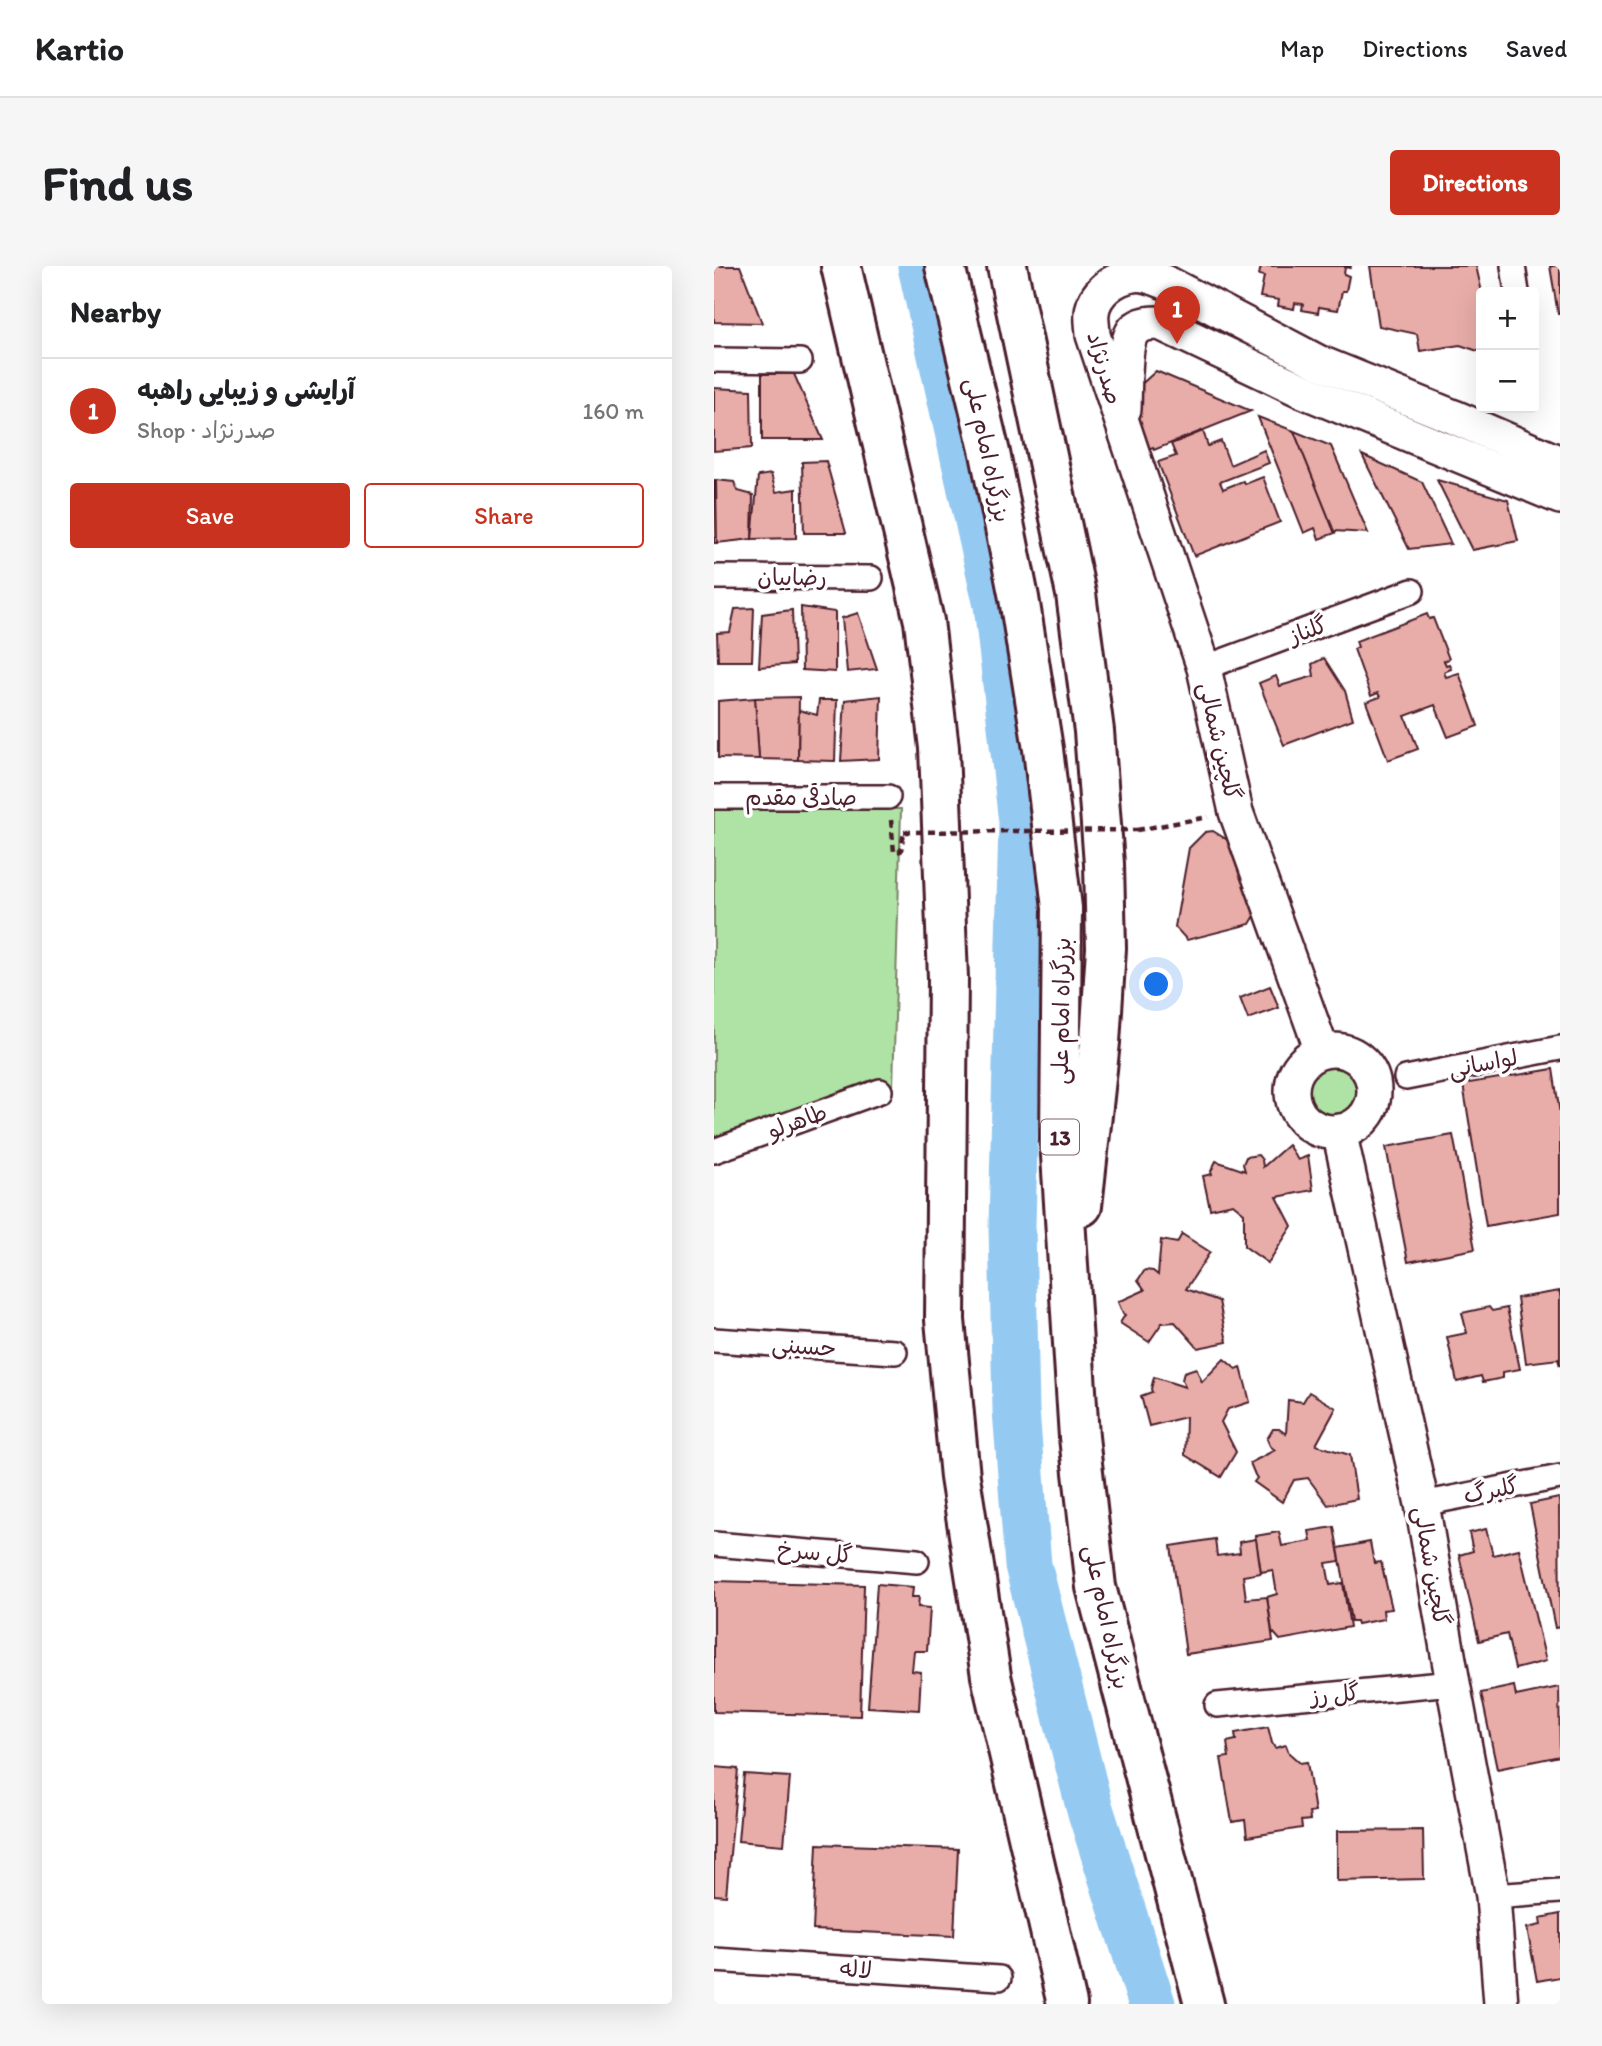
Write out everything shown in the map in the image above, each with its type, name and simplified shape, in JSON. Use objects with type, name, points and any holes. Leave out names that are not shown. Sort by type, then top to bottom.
[{"type":"highway","points":[[841,266],[924,621],[939,748],[948,978],[945,1320],[961,1477],[991,1676],[1067,2004]]},
{"type":"highway","name":"بزرگراه امام علی","points":[[945,266],[990,453],[1019,598],[1043,749],[1059,881],[1062,908],[1060,1140],[1079,1437],[1096,1587],[1204,2004]]},
{"type":"highway","points":[[1007,266],[1076,594],[1094,731],[1104,864],[1106,948],[1100,1042],[1070,1309]]},
{"type":"main road","name":"صدرنژاد","points":[[1123,429],[1093,335],[1092,311],[1100,292],[1115,281],[1135,275],[1152,277],[1165,274],[1318,362],[1560,463]]},
{"type":"main road","name":"صدرنژاد","points":[[1123,429],[1128,344],[1134,330],[1146,323],[1160,323],[1303,391],[1560,497]]},
{"type":"main road","points":[[1093,335],[1107,342],[1128,344]]},
{"type":"main road","name":"گلچین شمالی","points":[[1123,429],[1204,668],[1236,812],[1322,1051]]},
{"type":"main road","points":[[1322,1051],[1345,1052],[1355,1057],[1363,1064],[1373,1084],[1371,1105],[1366,1115],[1349,1129],[1339,1131],[1326,1131],[1304,1121],[1292,1099],[1295,1074],[1311,1056],[1322,1051]]},
{"type":"main road","name":"گلچین شمالی","points":[[1339,1131],[1422,1504],[1452,1683],[1493,1896],[1501,2004]]},
{"type":"street","points":[[1513,266],[1516,287]]},
{"type":"street","points":[[714,360],[800,361]]},
{"type":"street","name":"رضاییان","points":[[714,576],[871,578]]},
{"type":"street","name":"گلناز","points":[[1204,668],[1412,592]]},
{"type":"street","name":"صادقی مقدم","points":[[714,797],[888,797]]},
{"type":"street","name":"لواسانی","points":[[1406,1078],[1560,1048]]},
{"type":"street","name":"طاهرلو","points":[[714,1151],[880,1091]]},
{"type":"street","name":"حسینی","points":[[714,1340],[895,1352]]},
{"type":"street","name":"گلبرگ","points":[[1422,1504],[1560,1477]]},
{"type":"street","name":"گل سرخ","points":[[714,1544],[917,1561]]},
{"type":"street","name":"گل رز","points":[[1217,1705],[1452,1683]]},
{"type":"street","points":[[1493,1896],[1560,1891]]},
{"type":"street","name":"لاله","points":[[714,1960],[999,1979]]},
{"type":"path","points":[[893,839],[894,852],[901,851],[904,832],[1137,830],[1217,815]]},
{"type":"green space","points":[[714,809],[901,809],[893,1087],[871,1081],[714,1137]]},
{"type":"green space","points":[[1327,1058],[1339,1058],[1351,1063],[1361,1073],[1366,1091],[1364,1104],[1351,1119],[1339,1124],[1327,1124],[1315,1119],[1305,1109],[1300,1097],[1300,1085],[1305,1073],[1315,1063]]},
{"type":"building","points":[[714,266],[740,266],[762,323],[714,322]]},
{"type":"building","points":[[1261,266],[1351,266],[1345,267],[1344,274],[1349,276],[1338,310],[1319,307],[1318,313],[1302,310],[1303,304],[1295,303],[1294,309],[1278,306],[1279,300],[1260,297],[1264,276],[1259,275]]},
{"type":"building","points":[[1370,266],[1476,266],[1481,287],[1476,287],[1476,350],[1460,345],[1420,351],[1417,334],[1379,326]]},
{"type":"building","points":[[1550,266],[1560,266],[1560,314],[1558,314]]},
{"type":"building","points":[[1156,371],[1251,411],[1154,450],[1153,447],[1148,449],[1127,397]]},
{"type":"building","points":[[762,374],[794,374],[823,440],[762,440]]},
{"type":"building","points":[[714,388],[751,390],[752,448],[714,451]]},
{"type":"building","points":[[1258,417],[1294,431],[1335,533],[1319,539],[1315,528],[1304,533]]},
{"type":"building","points":[[1203,431],[1208,446],[1221,441],[1230,465],[1264,450],[1269,463],[1220,482],[1223,489],[1263,477],[1280,522],[1194,556],[1158,462],[1176,456],[1171,444]]},
{"type":"building","points":[[1294,431],[1331,446],[1368,533],[1334,531]]},
{"type":"building","points":[[1362,455],[1422,482],[1451,544],[1409,549]]},
{"type":"building","points":[[826,461],[846,533],[804,533],[802,462]]},
{"type":"building","points":[[771,474],[776,492],[796,489],[796,538],[752,539],[758,476]]},
{"type":"building","points":[[716,480],[717,543],[714,543]]},
{"type":"building","points":[[716,480],[734,482],[738,491],[753,495],[752,539],[717,543]]},
{"type":"building","points":[[1437,480],[1508,500],[1518,541],[1472,550]]},
{"type":"building","points":[[801,607],[835,612],[835,672],[802,670]]},
{"type":"building","points":[[754,608],[752,661],[718,661],[717,633],[730,632],[735,609]]},
{"type":"building","points":[[792,610],[794,664],[759,667],[762,614]]},
{"type":"building","points":[[858,613],[877,669],[847,672],[842,618]]},
{"type":"building","points":[[1427,614],[1429,619],[1433,618],[1449,659],[1444,661],[1451,669],[1444,672],[1446,677],[1459,673],[1478,726],[1448,737],[1435,705],[1405,716],[1418,749],[1388,760],[1366,702],[1380,697],[1378,693],[1371,696],[1354,649],[1358,647],[1356,641]]},
{"type":"building","points":[[1324,658],[1345,691],[1353,719],[1284,745],[1259,683],[1276,676],[1280,686],[1314,676],[1312,664]]},
{"type":"building","points":[[881,696],[879,759],[841,761],[845,700]]},
{"type":"building","points":[[799,697],[798,760],[759,759],[755,698]]},
{"type":"building","points":[[755,698],[759,759],[718,758],[718,701]]},
{"type":"building","points":[[819,700],[837,700],[835,761],[798,760],[799,710],[817,715]]},
{"type":"building","points":[[1213,831],[1237,846],[1259,909],[1250,924],[1187,940],[1175,927],[1189,848],[1205,832]]},
{"type":"building","points":[[1270,986],[1279,1008],[1248,1019],[1240,998]]},
{"type":"building","points":[[1553,1069],[1560,1114],[1560,1213],[1486,1226],[1463,1084]]},
{"type":"building","points":[[1453,1135],[1475,1249],[1408,1262],[1386,1147]]},
{"type":"building","points":[[1288,1145],[1298,1160],[1308,1156],[1313,1190],[1277,1197],[1292,1226],[1268,1263],[1244,1246],[1244,1213],[1233,1204],[1210,1209],[1203,1176],[1212,1174],[1216,1161],[1245,1171],[1243,1164],[1246,1157],[1258,1155],[1263,1167]]},
{"type":"building","points":[[1182,1234],[1210,1252],[1186,1289],[1219,1301],[1227,1342],[1198,1348],[1175,1322],[1162,1323],[1149,1342],[1120,1323],[1125,1315],[1118,1302],[1145,1290],[1138,1280],[1145,1270],[1158,1275],[1161,1240],[1177,1243]]},
{"type":"building","points":[[1560,1291],[1560,1366],[1558,1359],[1526,1363],[1517,1298]]},
{"type":"building","points":[[1489,1307],[1492,1311],[1507,1308],[1520,1369],[1503,1372],[1503,1378],[1483,1382],[1481,1376],[1457,1382],[1447,1337],[1467,1333],[1462,1313]]},
{"type":"building","points":[[1224,1359],[1236,1369],[1241,1367],[1250,1402],[1228,1409],[1221,1422],[1236,1452],[1221,1477],[1185,1455],[1186,1417],[1149,1426],[1141,1396],[1152,1392],[1154,1377],[1185,1387],[1182,1380],[1184,1372],[1196,1368],[1202,1382]]},
{"type":"building","points":[[1309,1392],[1336,1408],[1316,1445],[1350,1455],[1357,1499],[1328,1505],[1308,1478],[1294,1480],[1282,1502],[1254,1482],[1257,1478],[1250,1463],[1275,1450],[1267,1439],[1273,1429],[1279,1429],[1286,1434],[1288,1400],[1303,1402]]},
{"type":"building","points":[[1559,1498],[1560,1627],[1555,1628],[1530,1504]]},
{"type":"building","points":[[1334,1527],[1340,1561],[1326,1563],[1330,1585],[1343,1583],[1350,1627],[1280,1640],[1272,1631],[1267,1597],[1277,1594],[1273,1570],[1261,1572],[1255,1536],[1279,1532],[1282,1546],[1311,1541],[1309,1531]]},
{"type":"building","points":[[1486,1529],[1493,1555],[1519,1549],[1546,1661],[1515,1669],[1507,1634],[1479,1641],[1459,1555],[1473,1551],[1469,1533]]},
{"type":"building","points":[[1215,1539],[1217,1556],[1240,1553],[1239,1542],[1256,1539],[1261,1573],[1243,1576],[1246,1599],[1267,1597],[1273,1641],[1186,1654],[1171,1546]]},
{"type":"building","points":[[1370,1542],[1374,1563],[1381,1562],[1392,1609],[1383,1610],[1384,1619],[1357,1624],[1356,1621],[1351,1621],[1338,1548]]},
{"type":"building","points":[[714,1581],[864,1585],[860,1716],[714,1712]]},
{"type":"building","points":[[877,1584],[913,1587],[912,1597],[919,1597],[918,1607],[930,1608],[927,1651],[914,1651],[912,1671],[921,1672],[919,1710],[868,1707]]},
{"type":"building","points":[[1514,1686],[1516,1696],[1559,1687],[1560,1756],[1497,1769],[1481,1693]]},
{"type":"building","points":[[1268,1727],[1275,1748],[1286,1745],[1289,1753],[1300,1763],[1307,1762],[1315,1812],[1309,1813],[1310,1820],[1301,1821],[1302,1828],[1247,1837],[1245,1820],[1232,1822],[1221,1758],[1229,1757],[1227,1742],[1236,1740],[1235,1733]]},
{"type":"building","points":[[714,1767],[738,1769],[726,1896],[714,1895]]},
{"type":"building","points":[[744,1774],[790,1777],[784,1845],[738,1841]]},
{"type":"building","points":[[1423,1830],[1424,1879],[1337,1881],[1337,1831]]},
{"type":"building","points":[[817,1844],[958,1849],[954,1936],[813,1930]]},
{"type":"building","points":[[1560,1914],[1560,1977],[1537,1981],[1527,1928],[1541,1925],[1540,1918]]},
{"type":"waterway","points":[[921,266],[997,605],[1022,822],[1012,1226],[1016,1410],[1028,1565],[1089,1806],[1152,2004]]},
{"type":"place","name":"آرایشی و زیبایی راهبه","points":[[1177,344]]}]
